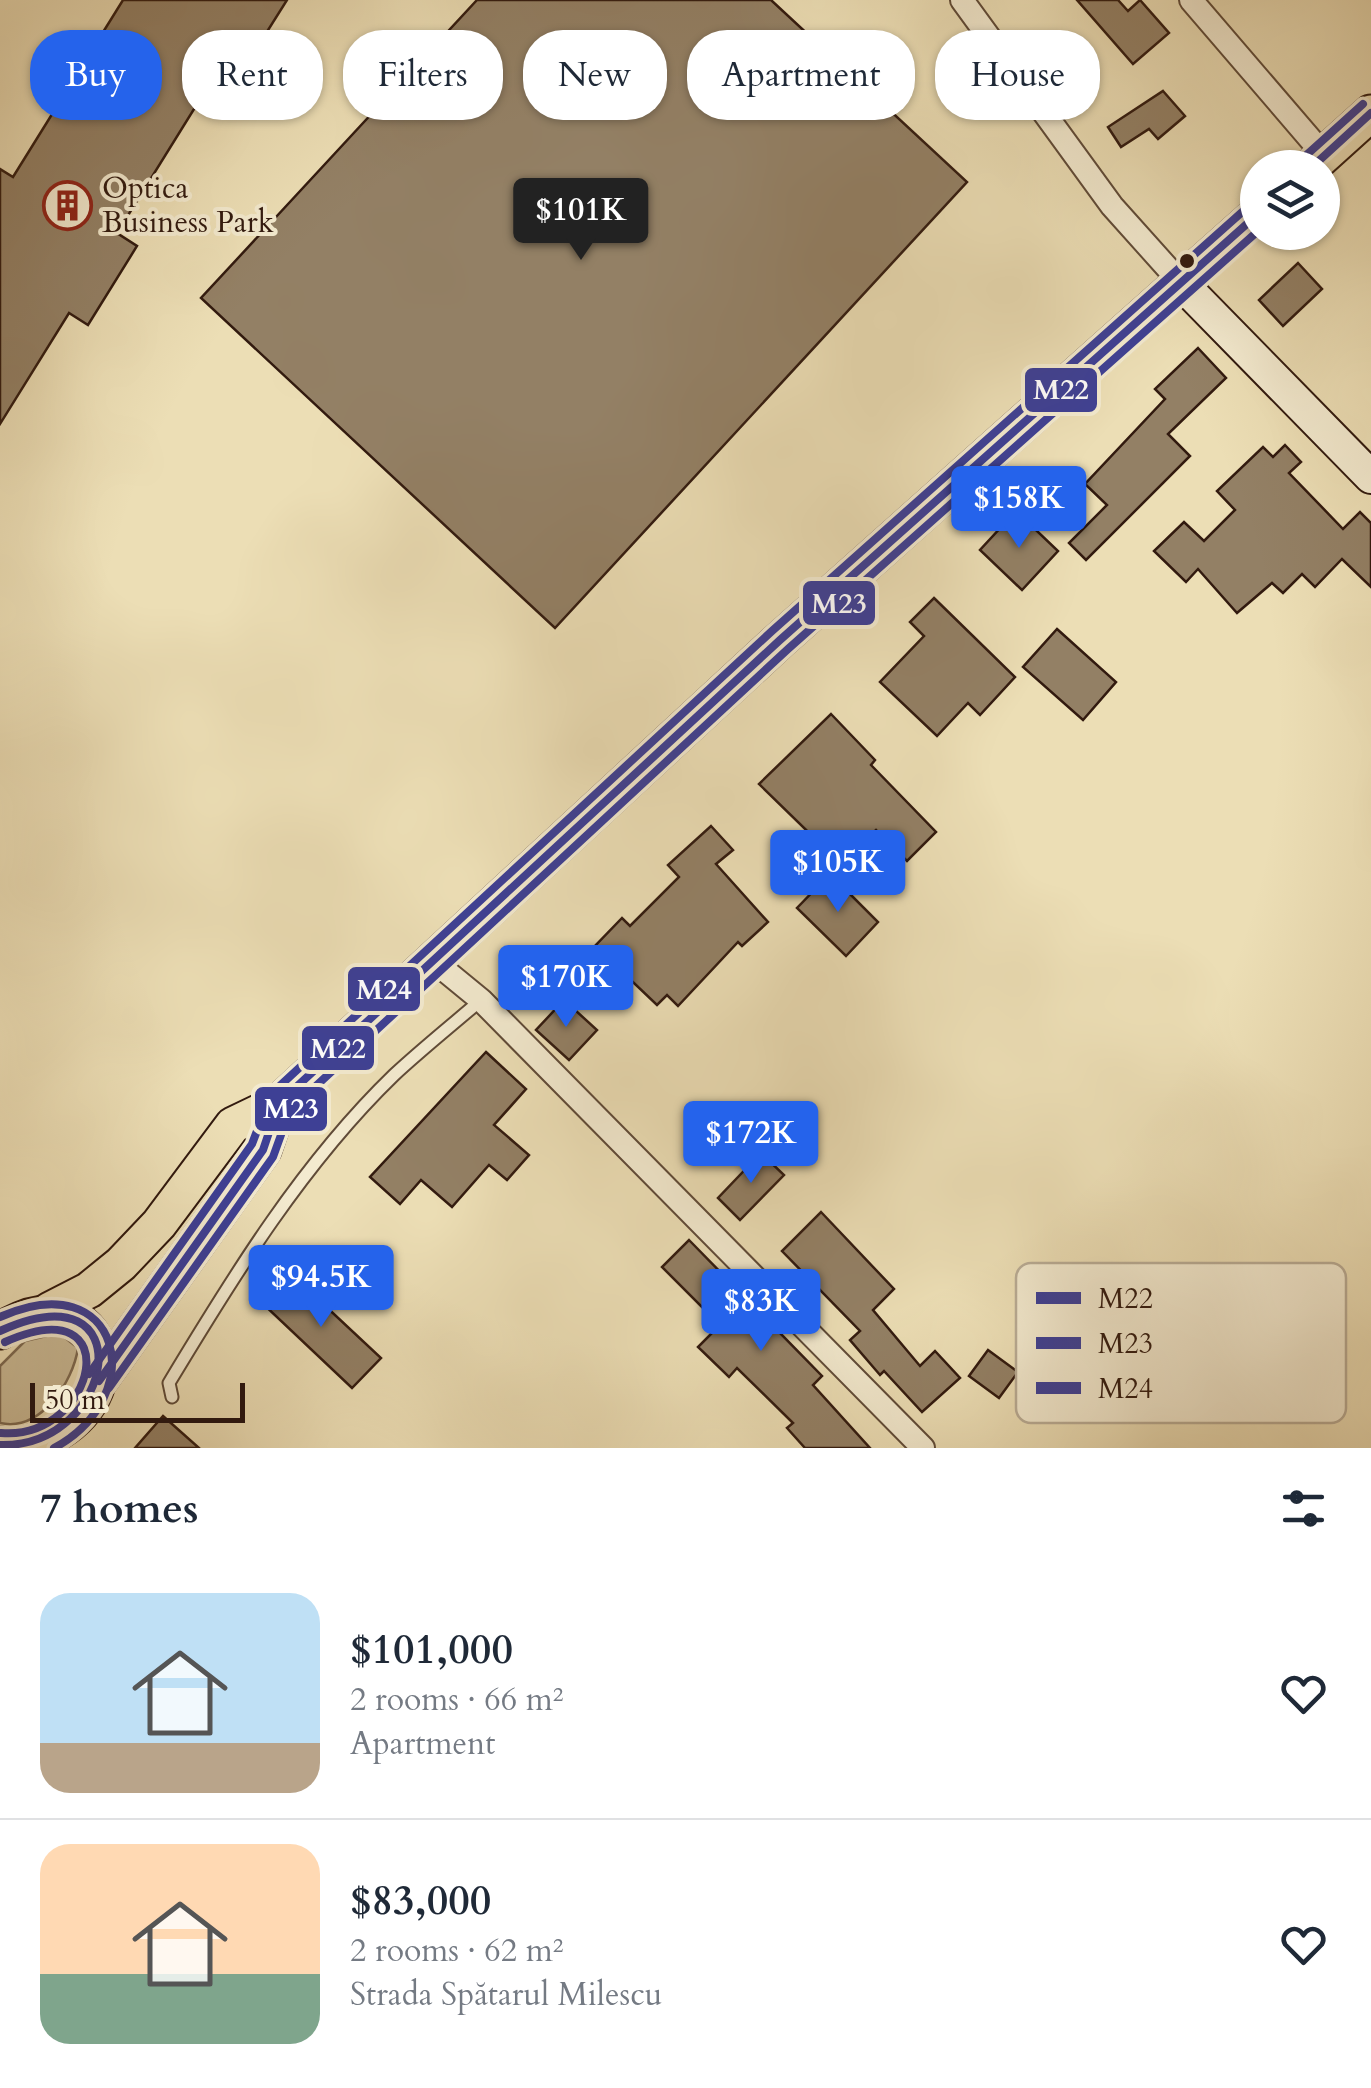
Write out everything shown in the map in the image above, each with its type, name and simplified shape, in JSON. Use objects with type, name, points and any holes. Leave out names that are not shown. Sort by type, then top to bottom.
[{"type":"main road","points":[[1329,150],[1371,113]]},
{"type":"main road","points":[[18,1317],[88,1290],[121,1264],[159,1224],[233,1125],[279,1102],[431,959],[1240,230]]},
{"type":"main road","points":[[10,1446],[72,1436],[100,1382],[263,1150],[279,1102]]},
{"type":"main road","points":[[18,1317],[80,1323],[94,1335],[102,1354],[100,1382]]},
{"type":"street","points":[[962,0],[1112,206],[1180,283],[1371,477]]},
{"type":"street","points":[[1190,0],[1308,150]]},
{"type":"street","points":[[431,959],[481,1000],[924,1448]]},
{"type":"lane","points":[[172,1397],[169,1382],[304,1178],[393,1076],[481,1000]]},
{"type":"shaded area","points":[[59,1333],[78,1348],[62,1389],[29,1420],[0,1423],[0,1366],[25,1341]]},
{"type":"building","name":"Optica Business Park","points":[[123,0],[287,0],[268,30],[182,30],[182,120],[187,120],[117,233],[137,246],[88,325],[69,313],[0,424],[0,169],[13,177],[48,120],[162,120],[162,30],[104,30]]},
{"type":"building","points":[[477,0],[771,0],[803,30],[687,30],[687,120],[900,120],[967,182],[555,628],[201,298],[366,120],[503,120],[503,30],[449,30]]},
{"type":"building","points":[[1077,0],[1118,0],[1128,11],[1140,0],[1169,33],[1133,64]]},
{"type":"building","points":[[1163,91],[1185,116],[1158,139],[1149,129],[1121,147],[1108,127]]},
{"type":"building","points":[[1298,263],[1322,289],[1283,326],[1259,300]]},
{"type":"building","points":[[1198,348],[1226,378],[1168,434],[1190,456],[1086,560],[1069,543],[1107,505],[1085,484],[1165,399],[1155,389]]},
{"type":"building","points":[[1285,445],[1301,462],[1289,473],[1343,529],[1360,512],[1371,523],[1371,587],[1342,559],[1315,587],[1302,574],[1283,593],[1272,583],[1237,613],[1198,569],[1186,582],[1154,551],[1184,522],[1204,541],[1235,510],[1217,491],[1263,447],[1273,457]]},
{"type":"building","points":[[1016,511],[1058,551],[1022,590],[980,550]]},
{"type":"building","points":[[934,598],[1015,677],[980,715],[968,703],[937,736],[880,682],[924,636],[910,622]]},
{"type":"building","points":[[1057,629],[1116,682],[1083,720],[1023,667]]},
{"type":"building","points":[[831,714],[875,760],[871,765],[936,832],[907,861],[876,830],[840,863],[759,784]]},
{"type":"building","points":[[711,826],[733,850],[716,864],[768,922],[742,946],[738,942],[678,1006],[667,995],[657,1005],[595,946],[622,918],[630,926],[679,877],[668,865]]},
{"type":"building","points":[[830,874],[878,922],[846,956],[797,908]]},
{"type":"building","points":[[564,1000],[597,1030],[569,1060],[536,1030]]},
{"type":"building","points":[[486,1052],[526,1089],[494,1125],[529,1155],[507,1180],[489,1165],[452,1207],[421,1180],[400,1204],[370,1177]]},
{"type":"building","points":[[761,1153],[784,1175],[740,1220],[718,1198]]},
{"type":"building","points":[[821,1212],[894,1289],[873,1310],[920,1366],[935,1351],[960,1378],[922,1412],[884,1371],[880,1375],[850,1340],[860,1331],[782,1251]]},
{"type":"building","points":[[689,1240],[822,1376],[813,1385],[870,1448],[805,1448],[787,1428],[793,1423],[737,1368],[729,1377],[698,1347],[720,1325],[662,1267]]},
{"type":"building","points":[[289,1272],[381,1358],[352,1388],[261,1302]]},
{"type":"building","points":[[988,1350],[1016,1371],[999,1398],[969,1376]]},
{"type":"building","points":[[163,1416],[199,1448],[135,1448]]},
{"type":"transit line","name":"M24","points":[[1312,150],[1363,104]]},
{"type":"transit line","name":"M22","points":[[1331,150],[1371,113]]},
{"type":"transit line","name":"M24","points":[[89,1374],[252,1144],[271,1094],[772,631],[1240,214]]},
{"type":"transit line","name":"M22","points":[[99,1381],[263,1150],[279,1103],[780,640],[1240,230]]},
{"type":"transit line","name":"M23","points":[[109,1388],[273,1157],[290,1110],[788,649],[1240,247]]},
{"type":"transit line","name":"M24","points":[[0,1317],[41,1305],[73,1307],[96,1321],[109,1342],[112,1369],[104,1398],[85,1425],[54,1448]]},
{"type":"transit line","name":"M22","points":[[0,1331],[46,1317],[78,1321],[95,1339],[98,1364],[90,1393],[70,1419],[40,1438],[0,1445]]},
{"type":"transit line","name":"M23","points":[[1,1433],[34,1429],[60,1414],[77,1393],[86,1370],[84,1348],[71,1334],[45,1330],[5,1342]]},
{"type":"place","name":"Optica Business Park","points":[[67,205]]}]
